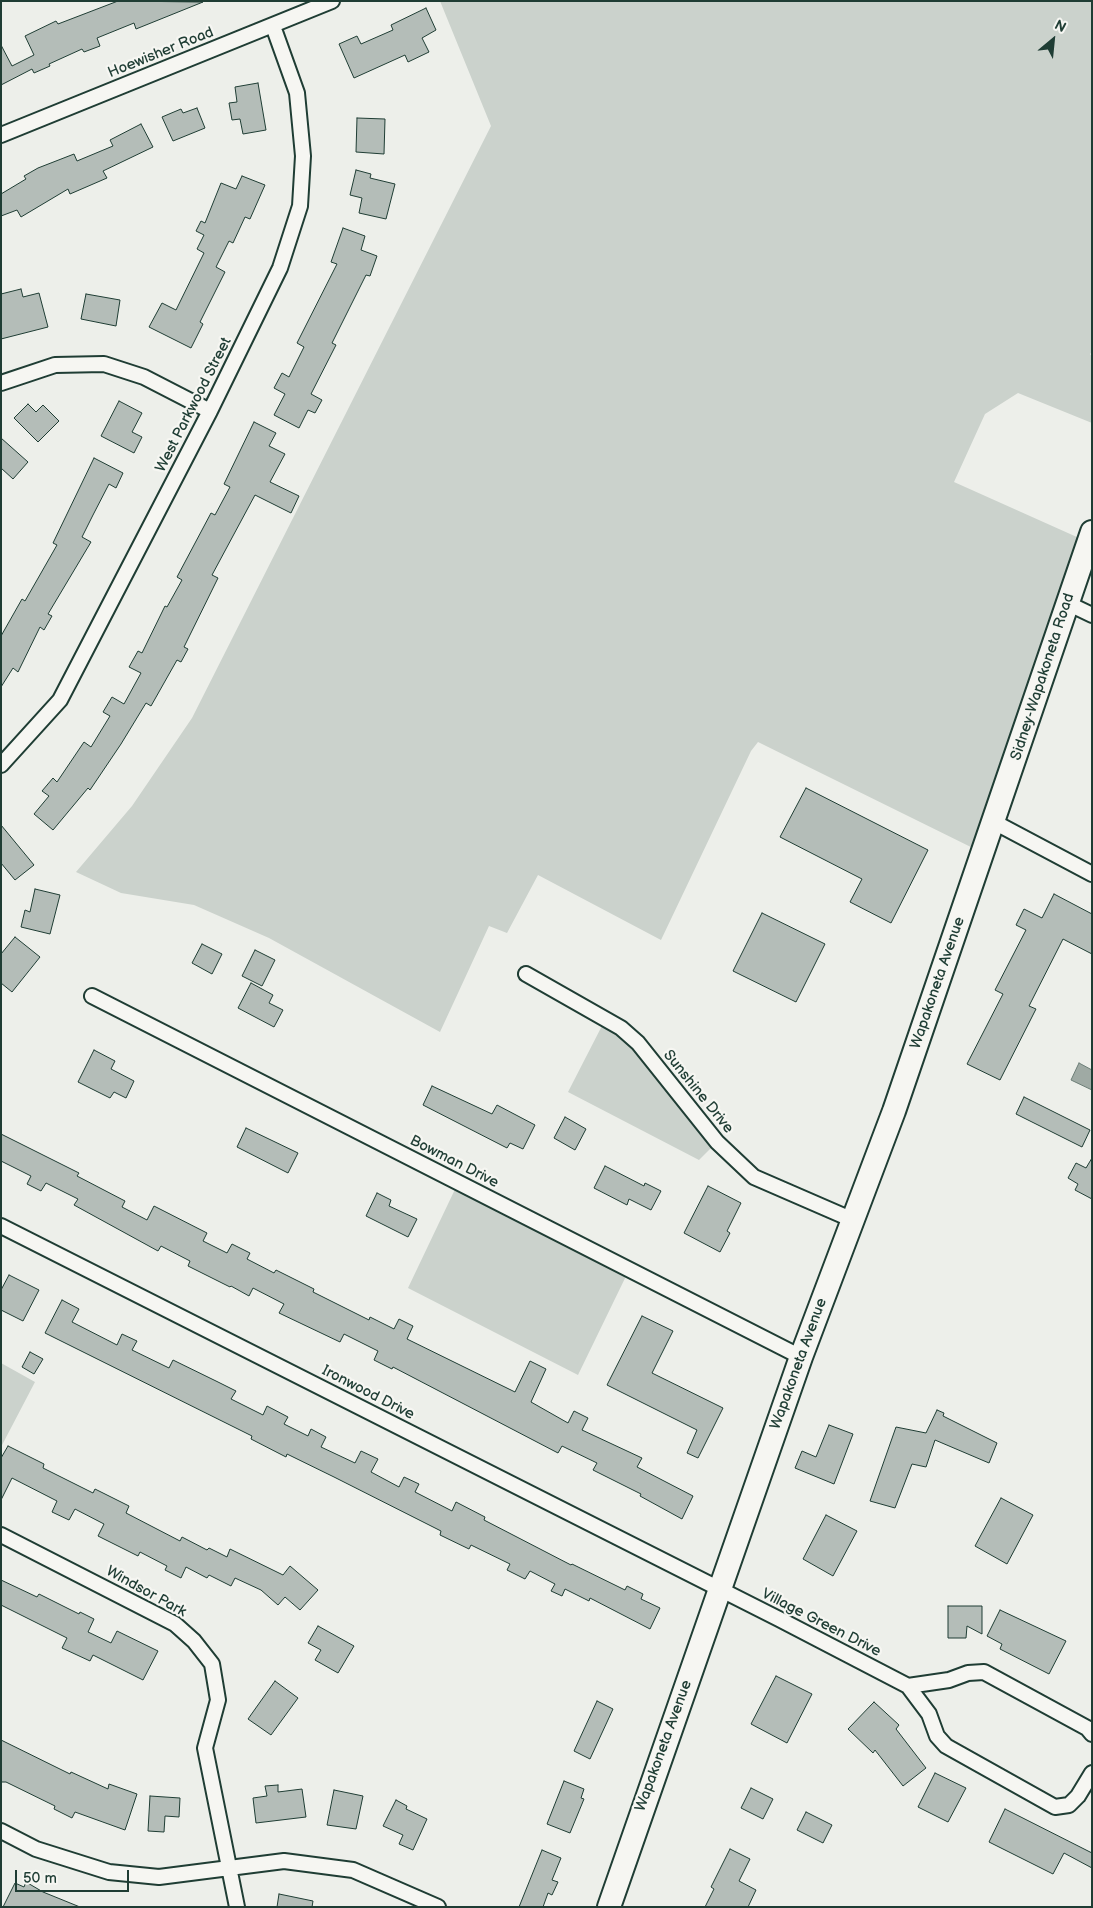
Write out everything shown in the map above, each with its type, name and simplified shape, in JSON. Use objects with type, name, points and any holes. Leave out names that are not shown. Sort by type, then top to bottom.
[{"type":"main road","name":"Sidney-Wapakoneta Road","points":[[994,822],[1092,532]]},
{"type":"main road","name":"Wapakoneta Avenue","points":[[609,1907],[801,1357],[894,1110],[994,822]]},
{"type":"street","name":"Hoewisher Road","points":[[1,135],[332,1]]},
{"type":"street","name":"West Parkwood Street","points":[[1,764],[60,700],[210,411],[280,268],[300,206],[303,156],[297,92],[273,26]]},
{"type":"street","points":[[1,383],[55,365],[104,364],[144,377],[210,411]]},
{"type":"street","points":[[1067,603],[1092,615]]},
{"type":"street","points":[[994,822],[1092,874]]},
{"type":"street","name":"Sunshine Drive","points":[[526,974],[622,1028],[638,1043],[717,1142],[754,1177],[852,1220]]},
{"type":"street","name":"Bowman Drive","points":[[92,996],[801,1357]]},
{"type":"street","name":"Ironwood Drive","points":[[1,1226],[719,1589]]},
{"type":"street","name":"Windsor Park","points":[[1,1535],[174,1624],[194,1641],[212,1664],[218,1700],[205,1748],[230,1868],[236,1907]]},
{"type":"street","name":"Village Green Drive","points":[[719,1589],[908,1686],[928,1714],[937,1736],[946,1746],[1055,1807],[1069,1805],[1078,1796],[1092,1773]]},
{"type":"street","points":[[908,1686],[949,1680],[968,1673],[984,1672],[1087,1728],[1092,1734]]},
{"type":"street","points":[[1,1831],[36,1849],[109,1872],[159,1877],[284,1861],[353,1870],[438,1907]]},
{"type":"shaded area","points":[[440,1],[1092,1],[1092,352],[1090,354],[1092,357],[1092,423],[1018,393],[985,414],[954,482],[1088,542],[983,853],[758,742],[751,751],[661,940],[538,875],[507,933],[489,926],[440,1032],[269,938],[194,905],[121,893],[76,872],[132,806],[192,718],[491,126]]},
{"type":"shaded area","points":[[606,1018],[621,1028],[717,1142],[699,1160],[568,1092]]},
{"type":"shaded area","points":[[1079,1063],[1092,1070],[1092,1090],[1071,1080]]},
{"type":"shaded area","points":[[458,1183],[629,1270],[578,1375],[408,1288]]},
{"type":"shaded area","points":[[1,1363],[35,1382],[1,1447]]},
{"type":"building","points":[[118,1],[203,2],[136,29],[134,23],[97,38],[100,46],[84,52],[82,49],[49,64],[50,66],[34,73],[32,69],[1,85],[1,45],[12,66],[34,55],[25,36],[56,21],[58,24]]},
{"type":"building","points":[[426,8],[436,30],[422,38],[429,52],[408,62],[405,55],[354,78],[339,44],[357,36],[361,44],[393,30],[391,25]]},
{"type":"building","points":[[258,83],[266,130],[243,134],[240,119],[232,120],[229,103],[237,102],[235,87]]},
{"type":"building","points":[[197,108],[205,128],[173,141],[162,117],[181,109],[183,113]]},
{"type":"building","points":[[357,118],[385,119],[384,154],[356,152]]},
{"type":"building","points":[[141,124],[153,147],[103,171],[107,178],[70,194],[68,189],[21,217],[17,210],[1,216],[1,194],[26,179],[24,176],[38,168],[74,154],[77,161],[113,146],[110,140]]},
{"type":"building","points":[[356,170],[371,174],[370,178],[395,184],[386,219],[359,213],[362,198],[350,195]]},
{"type":"building","points":[[242,176],[265,185],[250,219],[245,217],[233,243],[229,241],[216,267],[225,272],[200,322],[203,324],[191,348],[149,327],[162,303],[176,310],[204,253],[197,249],[204,235],[196,231],[201,221],[205,223],[221,183],[236,189]]},
{"type":"building","points":[[343,228],[365,236],[361,250],[377,256],[370,276],[366,275],[332,343],[336,345],[311,394],[322,400],[315,413],[308,410],[299,428],[274,415],[285,394],[274,388],[282,373],[289,377],[304,347],[297,343],[337,264],[331,262]]},
{"type":"building","points":[[21,289],[23,297],[39,293],[48,327],[1,339],[1,294]]},
{"type":"building","points":[[86,294],[120,300],[116,326],[81,319]]},
{"type":"building","points":[[119,401],[142,413],[132,432],[142,437],[134,453],[101,436]]},
{"type":"building","points":[[28,404],[36,412],[43,405],[59,421],[38,442],[14,418]]},
{"type":"building","points":[[254,422],[276,433],[269,446],[285,454],[270,482],[299,496],[291,513],[255,495],[212,575],[218,578],[184,647],[188,649],[181,662],[177,660],[151,706],[146,703],[90,790],[88,788],[53,830],[34,814],[49,796],[42,791],[53,778],[57,782],[84,742],[91,747],[110,716],[103,712],[112,697],[124,704],[141,673],[129,667],[138,651],[142,653],[165,606],[167,607],[182,580],[177,577],[211,513],[215,515],[230,487],[224,484]]},
{"type":"building","points":[[1,438],[28,462],[13,479],[1,468]]},
{"type":"building","points":[[94,458],[123,473],[116,488],[109,484],[82,537],[91,542],[48,614],[52,616],[44,630],[40,627],[18,672],[13,668],[1,687],[1,636],[22,599],[25,601],[57,545],[53,543]]},
{"type":"building","points":[[806,788],[928,850],[891,923],[850,902],[862,879],[780,837]]},
{"type":"building","points":[[1,825],[34,865],[15,880],[1,863]]},
{"type":"building","points":[[35,889],[60,895],[50,934],[21,927],[25,910],[30,912]]},
{"type":"building","points":[[1054,894],[1092,914],[1092,954],[1063,939],[1029,1006],[1036,1009],[1000,1080],[967,1064],[1003,994],[995,990],[1026,930],[1016,925],[1024,909],[1042,918]]},
{"type":"building","points":[[762,913],[825,944],[796,1002],[733,971]]},
{"type":"building","points":[[15,937],[40,957],[12,992],[1,983],[1,954]]},
{"type":"building","points":[[202,944],[222,954],[212,974],[192,963]]},
{"type":"building","points":[[255,950],[275,960],[262,986],[242,976]]},
{"type":"building","points":[[251,983],[273,995],[269,1003],[283,1010],[274,1027],[238,1008]]},
{"type":"building","points":[[94,1050],[115,1061],[111,1069],[134,1081],[126,1098],[114,1092],[110,1098],[78,1082]]},
{"type":"building","points":[[432,1086],[492,1114],[497,1105],[535,1125],[523,1149],[510,1143],[507,1148],[423,1105]]},
{"type":"building","points":[[1024,1097],[1090,1130],[1082,1147],[1016,1114]]},
{"type":"building","points":[[565,1117],[586,1129],[575,1150],[554,1138]]},
{"type":"building","points":[[246,1128],[298,1153],[288,1173],[237,1147]]},
{"type":"building","points":[[1,1134],[79,1173],[77,1176],[125,1201],[122,1207],[147,1220],[154,1206],[207,1233],[203,1241],[227,1253],[232,1244],[250,1253],[247,1259],[274,1273],[276,1270],[314,1289],[313,1292],[369,1320],[370,1317],[394,1329],[399,1319],[413,1326],[407,1339],[515,1392],[530,1361],[546,1369],[531,1402],[568,1423],[574,1411],[588,1418],[582,1430],[642,1458],[637,1467],[693,1496],[682,1519],[640,1496],[641,1494],[593,1470],[597,1463],[562,1446],[558,1453],[393,1367],[392,1369],[374,1360],[378,1351],[344,1334],[340,1342],[279,1313],[284,1304],[253,1288],[249,1296],[188,1266],[190,1261],[161,1246],[158,1251],[74,1205],[78,1199],[46,1183],[41,1191],[27,1184],[31,1176],[1,1161]]},
{"type":"building","points":[[1092,1158],[1092,1199],[1075,1190],[1078,1184],[1068,1178],[1076,1163],[1086,1168]]},
{"type":"building","points":[[605,1166],[644,1186],[645,1183],[661,1191],[651,1210],[629,1199],[627,1205],[594,1188]]},
{"type":"building","points":[[708,1186],[741,1203],[727,1231],[730,1233],[720,1252],[684,1233]]},
{"type":"building","points":[[377,1193],[391,1200],[389,1206],[417,1219],[408,1237],[366,1216]]},
{"type":"building","points":[[9,1275],[39,1290],[23,1321],[1,1310],[1,1290]]},
{"type":"building","points":[[62,1300],[79,1309],[72,1322],[117,1345],[122,1334],[137,1341],[132,1350],[169,1368],[173,1360],[236,1391],[231,1399],[263,1415],[267,1406],[288,1417],[284,1424],[308,1436],[311,1429],[326,1437],[321,1447],[355,1463],[361,1451],[378,1459],[371,1472],[399,1487],[404,1477],[419,1484],[415,1492],[452,1511],[456,1502],[485,1517],[484,1520],[571,1565],[625,1590],[627,1586],[643,1594],[641,1599],[660,1608],[650,1629],[590,1598],[589,1601],[565,1589],[562,1596],[551,1591],[555,1584],[530,1571],[525,1579],[507,1570],[510,1564],[471,1545],[469,1549],[440,1535],[441,1531],[287,1454],[286,1457],[251,1439],[252,1436],[45,1333]]},
{"type":"building","points":[[642,1316],[673,1331],[652,1373],[723,1408],[698,1458],[687,1453],[697,1430],[607,1385]]},
{"type":"building","points":[[30,1352],[43,1359],[34,1374],[22,1367]]},
{"type":"building","points":[[937,1410],[944,1413],[943,1416],[997,1443],[989,1463],[935,1440],[926,1467],[912,1464],[895,1508],[870,1501],[896,1427],[926,1433]]},
{"type":"building","points":[[829,1425],[853,1434],[834,1484],[795,1468],[802,1451],[816,1457]]},
{"type":"building","points":[[8,1446],[44,1464],[43,1468],[93,1493],[95,1489],[129,1506],[126,1513],[180,1541],[182,1537],[207,1550],[209,1548],[227,1557],[230,1549],[283,1575],[290,1566],[318,1590],[300,1610],[285,1597],[278,1605],[261,1590],[235,1578],[231,1586],[209,1575],[207,1578],[186,1567],[181,1578],[165,1570],[167,1566],[140,1552],[138,1556],[98,1536],[104,1524],[75,1509],[69,1520],[52,1512],[57,1501],[12,1478],[1,1500],[1,1458]]},
{"type":"building","points":[[1001,1498],[1033,1515],[1007,1564],[975,1546]]},
{"type":"building","points":[[826,1515],[857,1531],[833,1576],[803,1559]]},
{"type":"building","points":[[1,1580],[37,1597],[39,1594],[79,1614],[80,1612],[94,1619],[88,1632],[111,1643],[117,1631],[158,1651],[143,1680],[93,1655],[90,1661],[62,1648],[67,1638],[1,1605]]},
{"type":"building","points":[[948,1606],[982,1606],[982,1634],[967,1626],[966,1638],[948,1638]]},
{"type":"building","points":[[1000,1610],[1066,1641],[1049,1674],[1000,1649],[1002,1644],[987,1636]]},
{"type":"building","points":[[318,1626],[354,1646],[338,1673],[315,1660],[321,1650],[308,1643]]},
{"type":"building","points":[[776,1676],[812,1694],[787,1743],[751,1724]]},
{"type":"building","points":[[275,1681],[298,1698],[271,1735],[248,1719]]},
{"type":"building","points":[[597,1701],[613,1709],[590,1759],[574,1751]]},
{"type":"building","points":[[874,1702],[899,1725],[896,1729],[926,1768],[903,1786],[875,1750],[873,1753],[848,1729]]},
{"type":"building","points":[[1,1740],[70,1774],[71,1772],[108,1789],[109,1784],[137,1794],[125,1830],[75,1812],[72,1818],[54,1809],[55,1806],[6,1782],[1,1782]]},
{"type":"building","points":[[935,1773],[966,1788],[948,1822],[918,1807]]},
{"type":"building","points":[[564,1781],[584,1789],[581,1798],[584,1799],[570,1833],[547,1824]]},
{"type":"building","points":[[278,1785],[278,1792],[302,1789],[306,1817],[256,1823],[253,1798],[267,1796],[265,1786]]},
{"type":"building","points":[[751,1788],[773,1799],[763,1819],[741,1808]]},
{"type":"building","points":[[334,1790],[363,1796],[356,1829],[327,1825]]},
{"type":"building","points":[[150,1796],[180,1798],[179,1817],[165,1816],[164,1832],[148,1831]]},
{"type":"building","points":[[396,1800],[407,1806],[406,1809],[427,1819],[413,1850],[399,1844],[403,1835],[383,1826]]},
{"type":"building","points":[[1005,1809],[1092,1853],[1092,1868],[1064,1853],[1053,1874],[989,1842]]},
{"type":"building","points":[[806,1812],[832,1825],[823,1843],[797,1830]]},
{"type":"building","points":[[730,1849],[750,1859],[739,1881],[756,1890],[748,1907],[705,1907],[714,1889],[711,1887]]},
{"type":"building","points":[[542,1850],[561,1858],[552,1880],[558,1882],[552,1895],[548,1893],[543,1907],[519,1907]]},
{"type":"building","points":[[26,1882],[43,1892],[80,1907],[3,1907],[15,1883],[24,1887]]},
{"type":"building","points":[[279,1894],[313,1901],[312,1907],[277,1907]]}]
